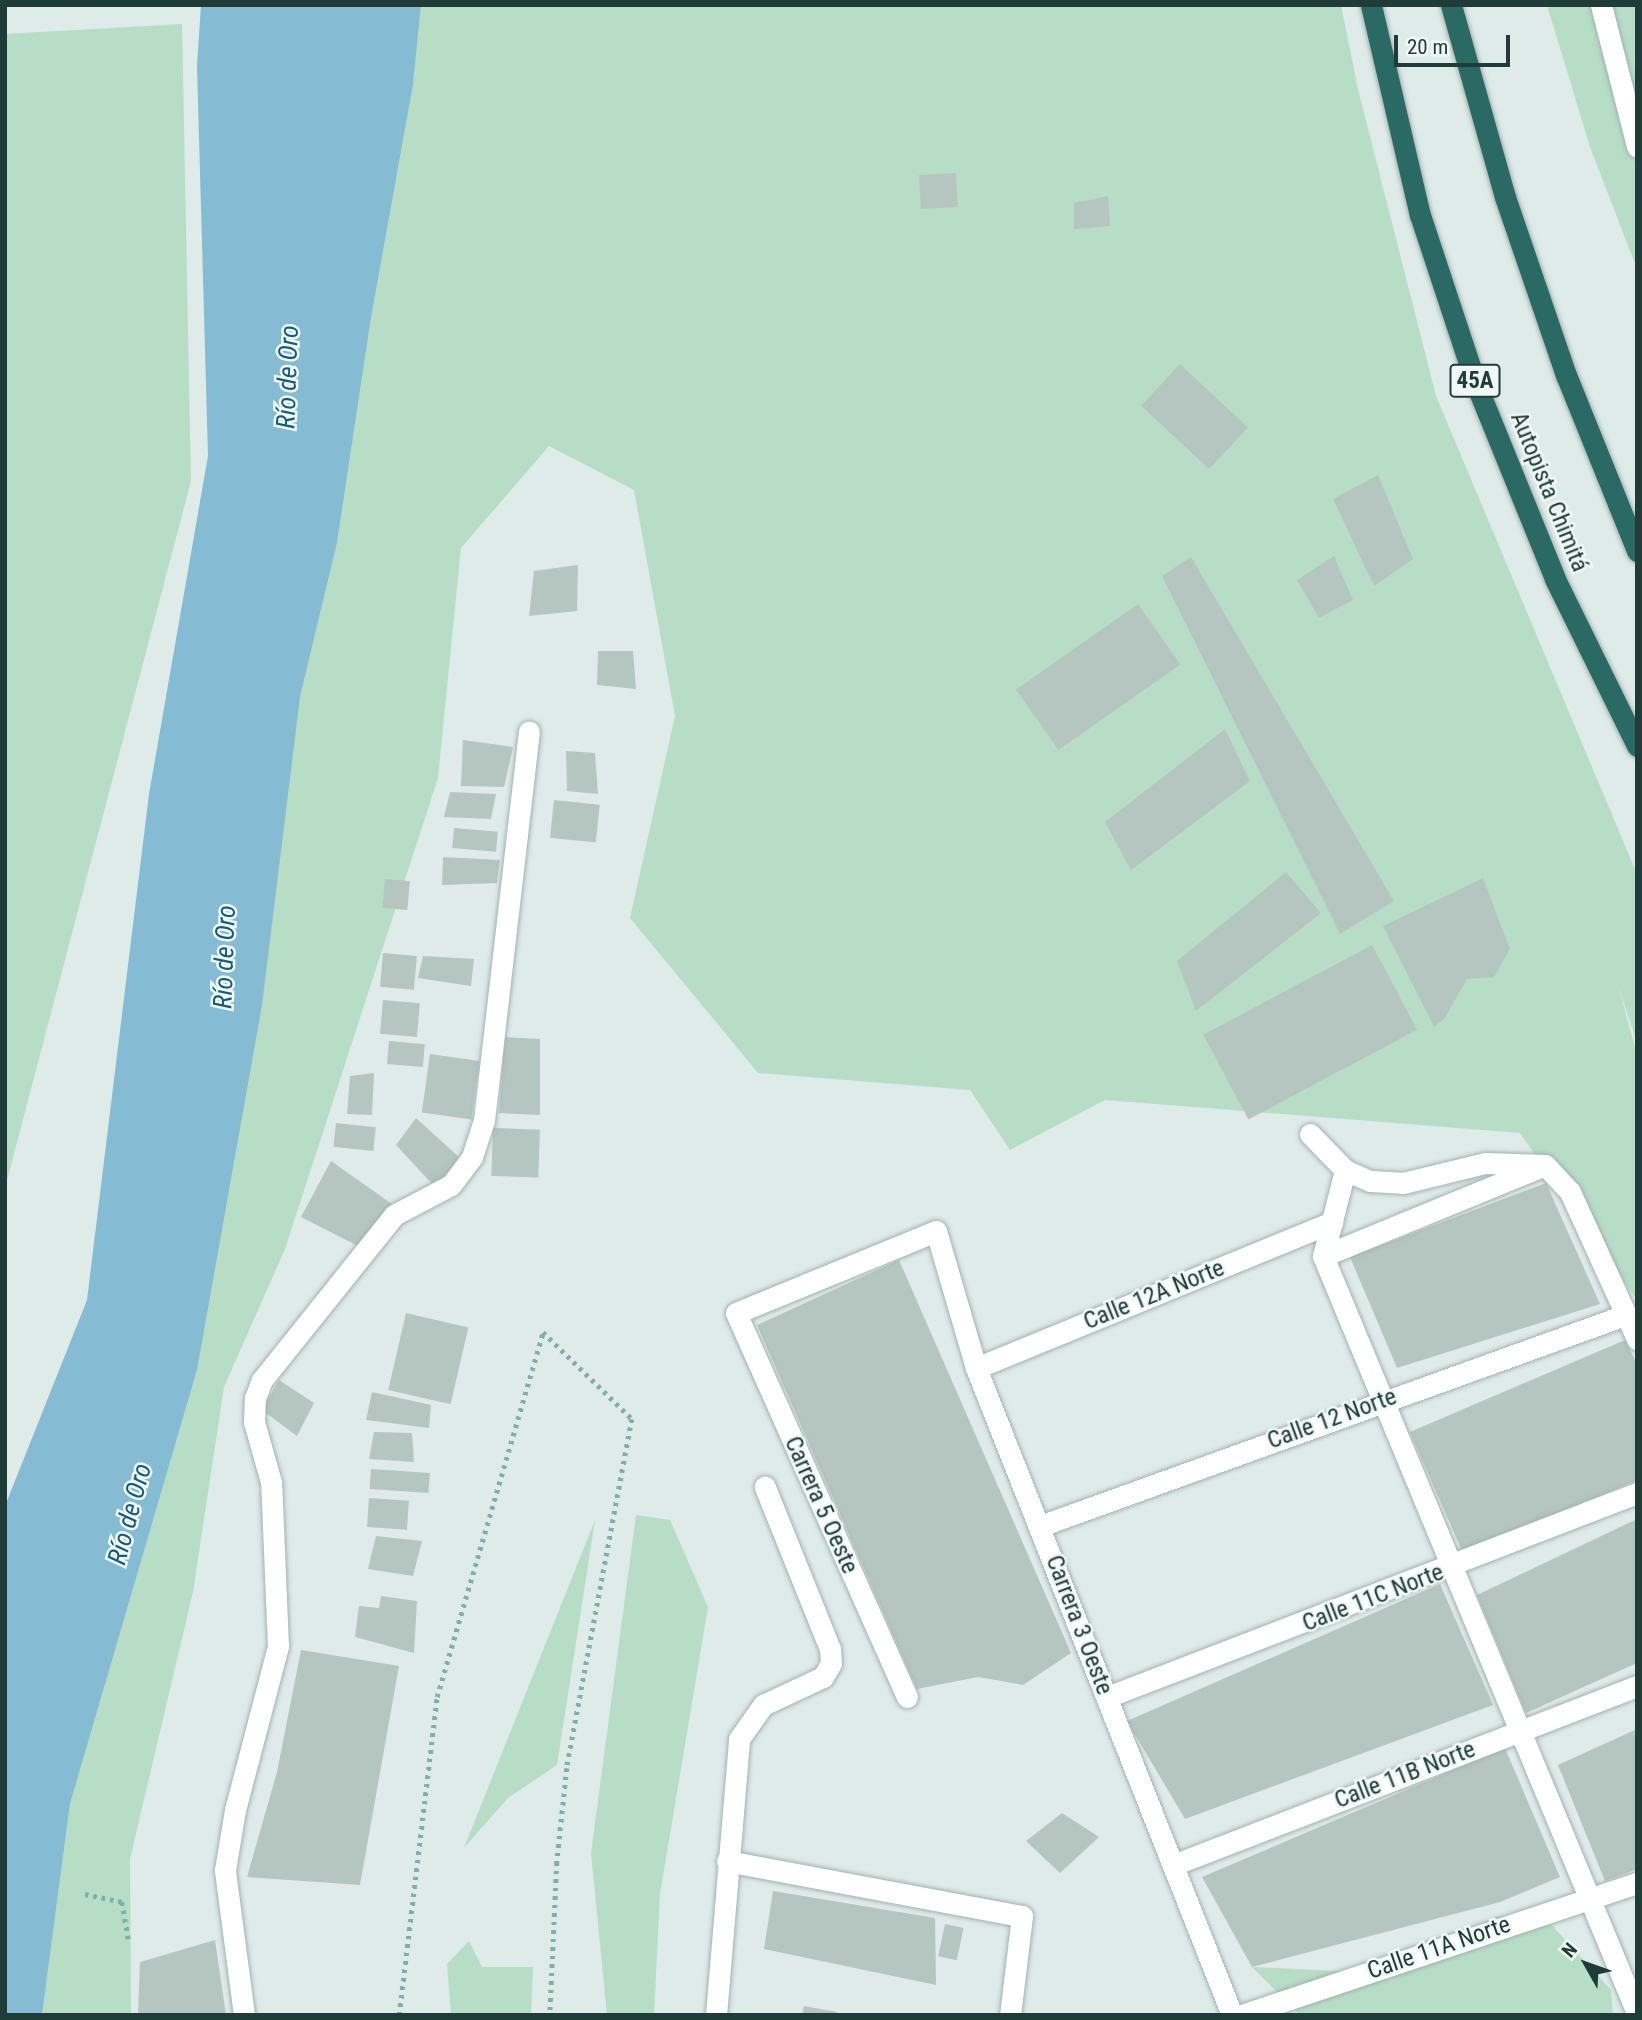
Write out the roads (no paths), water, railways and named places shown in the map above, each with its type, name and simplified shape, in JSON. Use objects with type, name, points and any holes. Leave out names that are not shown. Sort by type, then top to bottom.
[{"type":"highway","name":"Autopista Chimitá","points":[[1371,5],[1420,215],[1476,384],[1555,579],[1637,746]]},
{"type":"highway","points":[[1451,5],[1505,197],[1566,375],[1637,551]]},
{"type":"street","points":[[1601,5],[1637,146]]},
{"type":"street","points":[[244,2015],[225,1870],[235,1810],[278,1646],[271,1482],[254,1422],[255,1398],[262,1380],[394,1215],[451,1185],[472,1157],[484,1120],[529,732]]},
{"type":"street","points":[[1310,1134],[1345,1170],[1370,1181],[1403,1183],[1485,1163],[1545,1165],[1570,1192],[1637,1339]]},
{"type":"street","points":[[1323,1256],[1545,1165]]},
{"type":"street","points":[[1345,1170],[1323,1256],[1450,1569],[1637,2013]]},
{"type":"street","name":"Calle 12A Norte","points":[[976,1368],[1332,1222]]},
{"type":"street","name":"Carrera 3 Oeste","points":[[936,1231],[976,1368],[1232,2015]]},
{"type":"street","name":"Carrera 5 Oeste","points":[[907,1697],[736,1313],[936,1231]]},
{"type":"street","name":"Calle 12 Norte","points":[[1040,1526],[1382,1400],[1625,1315]]},
{"type":"street","points":[[716,2015],[739,1739],[763,1705],[823,1677],[831,1663],[830,1649],[765,1488]]},
{"type":"street","name":"Calle 11C Norte","points":[[1107,1698],[1450,1569],[1637,1493]]},
{"type":"street","name":"Calle 11B Norte","points":[[1173,1865],[1637,1686]]},
{"type":"street","points":[[727,1861],[1022,1916],[1010,2015]]},
{"type":"street","name":"Calle 11A Norte","points":[[1242,2015],[1637,1883]]},
{"type":"water","name":"Río de Oro","points":[[201,5],[421,5],[413,85],[371,318],[337,543],[300,697],[262,1005],[197,1370],[70,1804],[42,2015],[5,2015],[5,1506],[87,1300],[149,794],[208,456],[197,66]]}]
